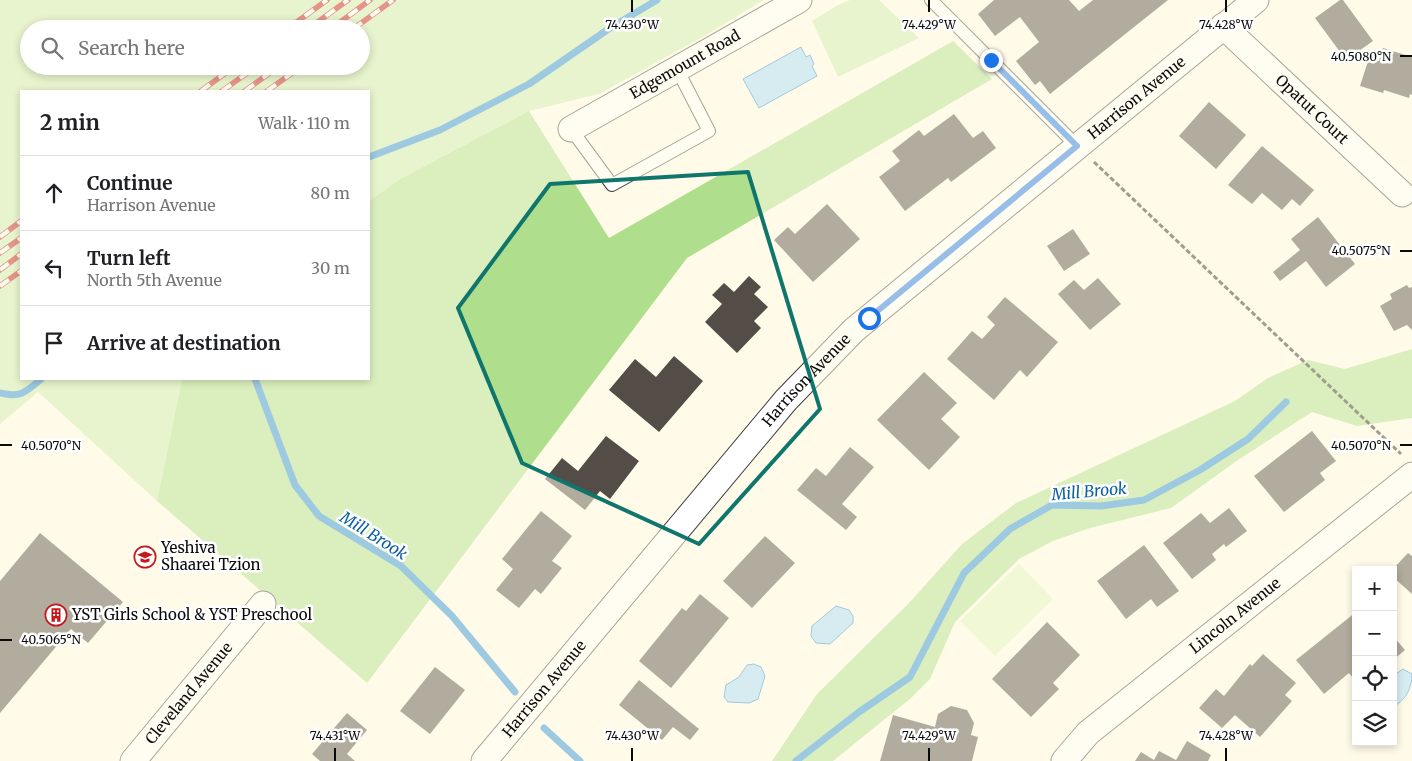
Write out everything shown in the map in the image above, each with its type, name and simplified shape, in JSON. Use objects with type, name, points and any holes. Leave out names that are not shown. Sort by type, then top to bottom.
[{"type":"street","name":"Edgemount Road","points":[[571,129],[799,0]]},
{"type":"street","name":"Harrison Avenue","points":[[484,761],[786,400],[854,330],[1256,0]]},
{"type":"street","name":"Opatut Court","points":[[1223,26],[1402,194]]},
{"type":"street","name":"Lincoln Avenue","points":[[1064,761],[1088,733],[1408,467]]},
{"type":"street","name":"Cleveland Avenue","points":[[133,761],[263,604]]},
{"type":"lane","points":[[931,0],[1077,146]]},
{"type":"lane","points":[[571,129],[612,185],[709,131],[677,69]]},
{"type":"path","points":[[1077,146],[1408,467]]},
{"type":"highlighted area","points":[[748,172],[820,409],[699,544],[522,463],[458,308],[550,184]]},
{"type":"green space","points":[[0,0],[764,0],[706,35],[599,94],[529,111],[400,179],[370,200],[370,90],[20,90],[20,380],[182,380],[157,501],[38,392],[0,424]]},
{"type":"green space","points":[[850,0],[879,0],[919,38],[838,77],[812,21]]},
{"type":"green space","points":[[953,41],[992,79],[687,258],[367,683],[157,501],[182,380],[370,380],[370,200],[400,179],[529,111],[609,238]]},
{"type":"green space","points":[[1412,349],[1412,418],[1357,426],[1312,412],[1238,460],[1171,508],[1090,528],[1053,541],[1019,559],[955,622],[930,679],[911,698],[833,761],[772,761],[817,694],[909,603],[962,544],[1016,503],[1235,401],[1268,378],[1308,360],[1345,369]]},
{"type":"green space","points":[[1019,564],[1053,599],[995,656],[960,621]]},
{"type":"water","points":[[801,47],[806,57],[810,55],[814,64],[812,66],[817,76],[759,108],[743,79]]},
{"type":"water","points":[[836,606],[849,610],[853,616],[853,623],[830,644],[816,643],[811,636],[812,626]]},
{"type":"water","points":[[754,664],[761,667],[765,676],[758,699],[749,703],[728,702],[724,697],[726,685],[739,677],[747,665]]},
{"type":"water","points":[[1403,669],[1412,674],[1411,684],[1407,693],[1397,705],[1397,701],[1397,673]]},
{"type":"building","points":[[994,0],[1069,0],[1079,11],[1093,0],[1168,0],[1050,94],[1040,81],[1035,85],[1016,61],[1039,42],[1020,17],[995,36],[978,14]]},
{"type":"building","points":[[1340,0],[1343,0],[1373,41],[1346,60],[1315,18]]},
{"type":"building","points":[[1383,48],[1412,57],[1412,95],[1410,94],[1409,98],[1384,90],[1383,93],[1360,86],[1369,58],[1379,61]]},
{"type":"building","points":[[1209,102],[1246,135],[1216,169],[1179,136]]},
{"type":"building","points":[[954,114],[973,138],[983,131],[996,148],[951,182],[948,178],[905,211],[879,177],[900,161],[892,151],[919,130],[924,136]]},
{"type":"building","points":[[1262,146],[1314,190],[1300,206],[1292,199],[1282,210],[1262,193],[1252,204],[1228,185]]},
{"type":"building","points":[[827,204],[860,239],[813,282],[774,240],[788,227],[795,234]]},
{"type":"building","points":[[1318,217],[1355,264],[1326,287],[1306,261],[1280,281],[1273,272],[1300,250],[1291,239]]},
{"type":"building","points":[[1073,229],[1090,254],[1064,271],[1047,246]]},
{"type":"building","points":[[749,276],[761,287],[754,294],[768,307],[754,321],[761,328],[737,353],[705,322],[722,304],[712,295],[724,283],[734,292]]},
{"type":"building","points":[[1098,278],[1121,304],[1090,330],[1058,294],[1074,280],[1084,290]]},
{"type":"building","points":[[1407,285],[1409,288],[1412,287],[1412,330],[1407,325],[1394,331],[1380,306],[1392,299],[1390,294]]},
{"type":"building","points":[[1005,297],[1058,342],[1027,377],[1020,370],[994,400],[947,359],[972,331],[982,339],[995,325],[987,317]]},
{"type":"building","points":[[674,356],[703,381],[659,432],[609,390],[635,359],[656,377]]},
{"type":"building","points":[[924,372],[957,403],[941,419],[960,437],[929,470],[877,420]]},
{"type":"building","points":[[1312,431],[1336,461],[1320,473],[1325,480],[1284,512],[1254,476]]},
{"type":"building","points":[[606,436],[639,461],[610,499],[600,491],[585,510],[545,479],[562,458],[578,471]]},
{"type":"building","points":[[850,447],[874,467],[842,504],[857,517],[846,530],[797,490],[816,468],[826,476]]},
{"type":"building","points":[[1229,508],[1247,531],[1226,547],[1224,544],[1212,554],[1216,560],[1192,579],[1163,543],[1201,513],[1210,523]]},
{"type":"building","points":[[541,511],[572,536],[552,561],[562,568],[541,594],[535,589],[519,608],[496,590],[513,569],[502,559]]},
{"type":"building","name":"YST Girls School & YST Preschool","points":[[40,533],[123,602],[88,643],[71,629],[0,713],[0,581]]},
{"type":"building","points":[[765,536],[795,563],[752,608],[723,581]]},
{"type":"building","points":[[1144,545],[1179,591],[1157,607],[1151,599],[1126,619],[1097,581]]},
{"type":"building","points":[[1408,553],[1412,556],[1412,594],[1397,581],[1396,566]]},
{"type":"building","points":[[700,594],[729,618],[671,688],[639,661],[682,608],[686,611]]},
{"type":"building","points":[[1352,615],[1352,677],[1349,673],[1324,694],[1296,660]]},
{"type":"building","points":[[1047,622],[1080,655],[1053,683],[1059,689],[1031,717],[992,679]]},
{"type":"building","points":[[1397,641],[1405,650],[1397,657]]},
{"type":"building","points":[[1263,654],[1296,683],[1285,695],[1292,701],[1260,737],[1235,715],[1222,728],[1199,708],[1216,689],[1224,696],[1250,664],[1252,666]]},
{"type":"building","points":[[435,667],[465,690],[430,734],[400,711]]},
{"type":"building","points":[[639,680],[699,729],[690,740],[673,727],[662,740],[619,705]]},
{"type":"building","points":[[951,706],[967,710],[974,723],[971,735],[978,737],[972,761],[880,761],[893,715],[935,727],[938,714]]},
{"type":"building","points":[[347,713],[367,730],[347,754],[355,761],[320,761],[312,754]]},
{"type":"building","points":[[1187,741],[1211,755],[1208,761],[1135,761],[1141,752],[1154,760],[1159,751],[1176,760]]},
{"type":"waterway","points":[[370,157],[440,130],[529,84],[610,28],[657,0]]},
{"type":"waterway","name":"Mill Brook","points":[[0,393],[13,395],[23,393],[40,380]]},
{"type":"waterway","name":"Mill Brook","points":[[255,380],[295,485],[319,516],[401,566],[452,616],[515,692]]},
{"type":"waterway","name":"Mill Brook","points":[[796,761],[859,712],[910,677],[964,573],[1010,529],[1052,505],[1101,506],[1144,500],[1200,470],[1248,439],[1286,402]]},
{"type":"waterway","name":"Mill Brook","points":[[544,728],[580,761]]},
{"type":"railway","points":[[299,20],[327,0]]},
{"type":"railway","points":[[320,20],[348,0]]},
{"type":"railway","points":[[343,20],[370,0]]},
{"type":"railway","points":[[365,20],[393,0]]},
{"type":"railway","points":[[202,90],[223,75]]},
{"type":"railway","points":[[223,90],[244,75]]},
{"type":"railway","points":[[246,90],[267,75]]},
{"type":"railway","points":[[268,90],[289,75]]},
{"type":"railway","points":[[0,237],[20,222]]},
{"type":"railway","points":[[0,253],[20,239]]},
{"type":"railway","points":[[0,270],[20,255]]},
{"type":"railway","points":[[0,286],[20,272]]},
{"type":"place","name":"Yeshiva Shaarei Tzion","points":[[145,557]]},
{"type":"place","name":"YST Girls School & YST Preschool","points":[[56,615]]},
{"type":"route","points":[[869,318],[1077,146],[991,60]]}]
